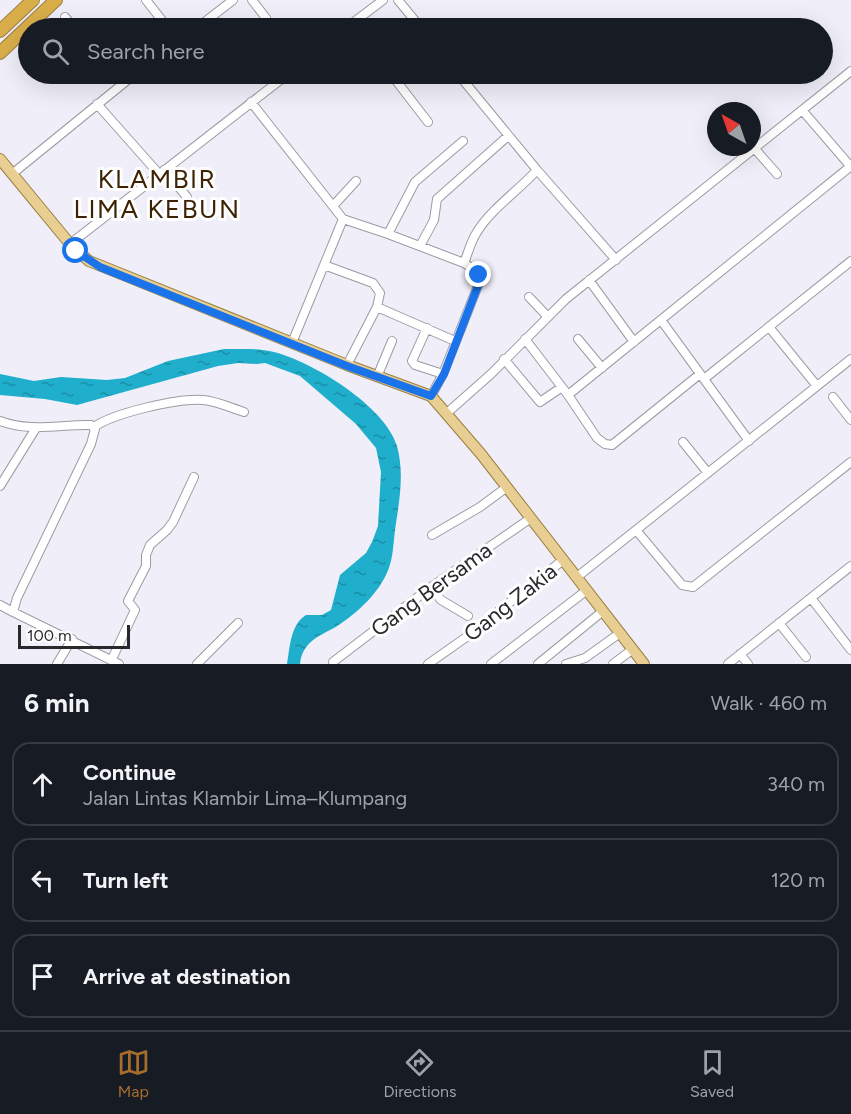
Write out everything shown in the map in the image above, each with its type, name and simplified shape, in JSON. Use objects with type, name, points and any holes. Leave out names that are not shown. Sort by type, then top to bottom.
[{"type":"highway","points":[[0,31],[33,0]]},
{"type":"highway","points":[[37,18],[56,0]]},
{"type":"highway","points":[[0,53],[18,36]]},
{"type":"main road","points":[[0,159],[70,244],[89,261],[347,366],[431,396],[507,487],[644,664]]},
{"type":"street","points":[[146,0],[160,18]]},
{"type":"street","points":[[210,18],[233,0]]},
{"type":"street","points":[[252,0],[266,18]]},
{"type":"street","points":[[359,18],[383,0]]},
{"type":"street","points":[[398,0],[413,18]]},
{"type":"street","points":[[761,143],[851,71]]},
{"type":"street","points":[[12,174],[122,84]]},
{"type":"street","points":[[70,244],[275,84]]},
{"type":"street","points":[[399,84],[428,122]]},
{"type":"street","points":[[466,84],[616,260]]},
{"type":"street","points":[[251,102],[343,219],[464,263],[478,272],[479,283],[444,374],[431,396]]},
{"type":"street","points":[[97,104],[188,197]]},
{"type":"street","points":[[568,395],[851,167],[802,110]]},
{"type":"street","points":[[420,246],[434,220],[437,199],[508,136]]},
{"type":"street","points":[[388,234],[415,182],[463,141]]},
{"type":"street","points":[[447,413],[491,374],[547,316],[745,156]]},
{"type":"street","points":[[760,156],[777,174]]},
{"type":"street","points":[[464,263],[477,232],[504,201],[537,170]]},
{"type":"street","points":[[333,206],[356,181]]},
{"type":"street","points":[[292,343],[343,219]]},
{"type":"street","points":[[525,339],[568,395],[597,438],[605,444],[612,445],[851,261]]},
{"type":"street","points":[[324,265],[376,285],[380,293],[377,307],[347,366]]},
{"type":"street","points":[[589,280],[634,342]]},
{"type":"street","points":[[529,297],[547,316]]},
{"type":"street","points":[[377,307],[455,341]]},
{"type":"street","points":[[661,320],[749,441]]},
{"type":"street","points":[[768,327],[817,386]]},
{"type":"street","points":[[427,328],[412,361],[415,365],[444,374]]},
{"type":"street","points":[[578,339],[602,368]]},
{"type":"street","points":[[377,376],[392,341]]},
{"type":"street","points":[[504,359],[540,402],[562,387]]},
{"type":"street","points":[[577,577],[851,359]]},
{"type":"street","points":[[833,397],[851,420]]},
{"type":"street","points":[[0,421],[12,426],[36,428],[87,424],[94,427],[114,417],[201,400],[244,412]]},
{"type":"street","points":[[14,612],[17,598],[93,438],[94,427]]},
{"type":"street","points":[[0,486],[36,428]]},
{"type":"street","points":[[683,442],[708,473]]},
{"type":"street","points":[[636,530],[682,585],[693,587],[851,462]]},
{"type":"street","points":[[0,605],[116,662],[135,610],[128,601],[146,566],[146,555],[150,545],[174,522],[194,477]]},
{"type":"street","points":[[432,535],[480,507],[507,487]]},
{"type":"street","name":"Gang Bersama","points":[[333,662],[431,587],[531,518]]},
{"type":"street","name":"Gang Zakia","points":[[428,664],[465,638],[563,560]]},
{"type":"street","points":[[728,664],[851,566]]},
{"type":"street","points":[[431,587],[441,600],[468,616]]},
{"type":"street","points":[[491,664],[587,590]]},
{"type":"street","points":[[811,598],[851,650]]},
{"type":"street","points":[[538,664],[603,611]]},
{"type":"street","points":[[196,664],[238,623]]},
{"type":"street","points":[[779,623],[806,657]]},
{"type":"street","points":[[566,664],[585,658],[620,633]]},
{"type":"street","points":[[57,664],[72,639]]},
{"type":"street","points":[[613,664],[633,649]]},
{"type":"street","points":[[740,654],[748,664]]},
{"type":"water","points":[[224,349],[255,349],[274,352],[308,365],[363,401],[390,431],[397,446],[401,484],[388,571],[375,592],[358,610],[310,642],[302,655],[300,664],[287,664],[292,637],[297,625],[306,615],[322,615],[331,610],[340,575],[366,553],[378,526],[381,472],[376,448],[356,424],[300,376],[265,363],[218,366],[77,405],[45,399],[0,395],[0,374],[34,381],[61,377],[107,380],[125,378],[168,361]]},
{"type":"district","name":"KLAMBIR LIMA KEBUN","points":[[157,194]]},
{"type":"route","points":[[76,251],[100,267],[347,366],[431,396],[444,374],[479,283],[479,275]]}]
